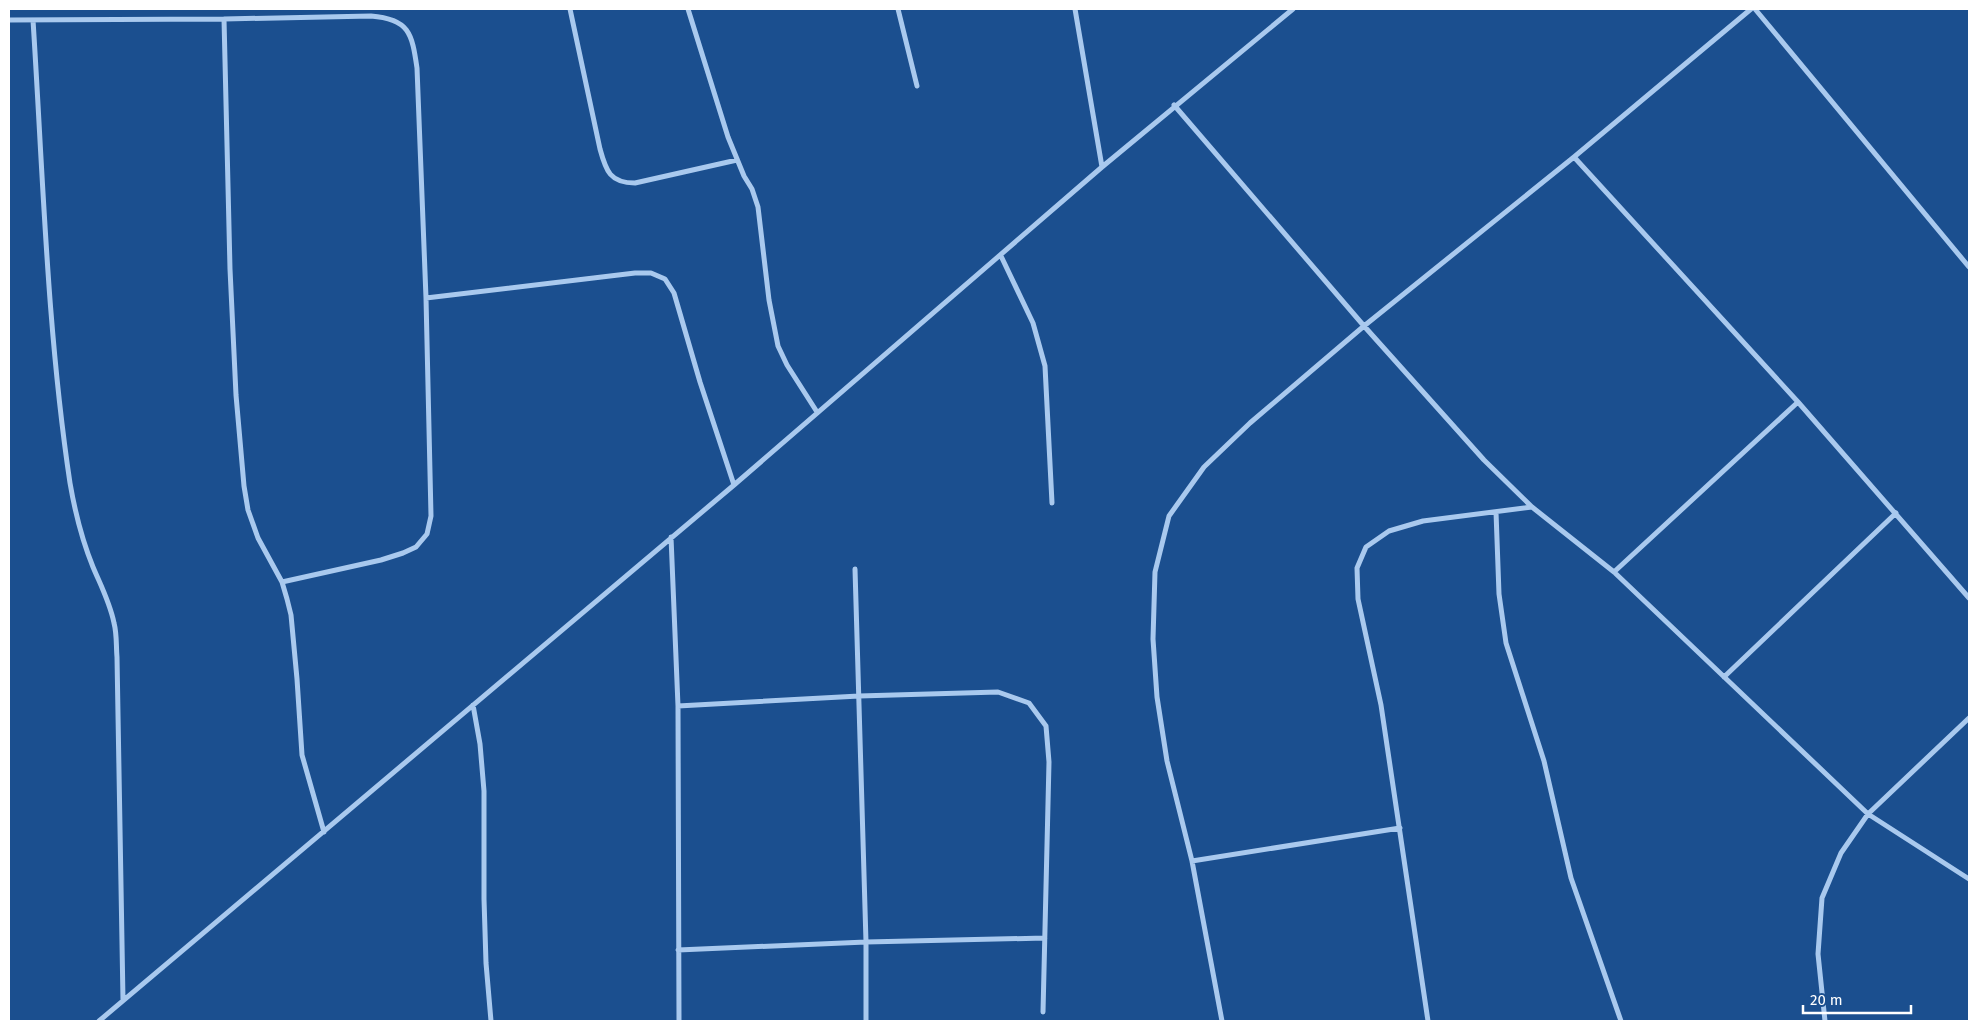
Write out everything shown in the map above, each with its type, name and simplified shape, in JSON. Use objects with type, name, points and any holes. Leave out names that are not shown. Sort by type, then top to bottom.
[{"type":"street","points":[[570,9],[604,166],[614,179],[624,183],[635,183],[737,160]]},
{"type":"street","points":[[688,9],[737,160],[752,189],[758,207],[769,300],[778,346],[787,365],[817,412]]},
{"type":"street","points":[[898,9],[917,86]]},
{"type":"street","points":[[1075,9],[1102,167]]},
{"type":"street","points":[[99,1021],[734,485],[1174,105],[1293,9]]},
{"type":"street","points":[[1222,1021],[1192,861],[1167,761],[1157,697],[1153,639],[1155,572],[1169,516],[1204,467],[1250,423],[1364,326],[1753,9],[1969,266]]},
{"type":"street","points":[[9,20],[371,16],[390,17],[407,28],[414,47],[417,68],[426,298],[431,516],[427,534],[416,547],[403,553],[381,560],[282,582]]},
{"type":"street","points":[[224,19],[230,270],[236,395],[244,486],[248,510],[258,538],[282,582],[291,615],[302,756],[324,832]]},
{"type":"street","points":[[33,20],[53,347],[64,436],[71,485],[81,533],[93,567],[108,600],[115,626],[123,1000]]},
{"type":"street","points":[[1174,105],[1364,326],[1484,460],[1532,507],[1614,572],[1868,814],[1969,879]]},
{"type":"street","points":[[1574,156],[1798,402],[1969,598]]},
{"type":"street","points":[[1001,256],[1032,322],[1045,366],[1050,428],[1052,503]]},
{"type":"street","points":[[426,298],[635,273],[651,273],[665,279],[674,293],[700,382],[734,485]]},
{"type":"street","points":[[1614,572],[1798,402]]},
{"type":"street","points":[[1428,1021],[1381,705],[1358,599],[1357,568],[1366,547],[1389,531],[1423,521],[1532,507]]},
{"type":"street","points":[[1496,512],[1499,594],[1506,643],[1544,761],[1571,878],[1621,1021]]},
{"type":"street","points":[[1724,677],[1896,513]]},
{"type":"street","points":[[671,537],[678,706],[678,1021]]},
{"type":"street","points":[[855,569],[866,942],[866,1021]]},
{"type":"street","points":[[678,706],[859,696],[998,692],[1029,702],[1046,726],[1049,762],[1043,1012]]},
{"type":"street","points":[[473,705],[480,744],[484,791],[484,908],[491,1021]]},
{"type":"street","points":[[1825,1021],[1818,954],[1822,898],[1841,853],[1868,814],[1969,718]]},
{"type":"street","points":[[1192,861],[1400,828]]},
{"type":"street","points":[[678,950],[866,942],[1045,938]]}]
